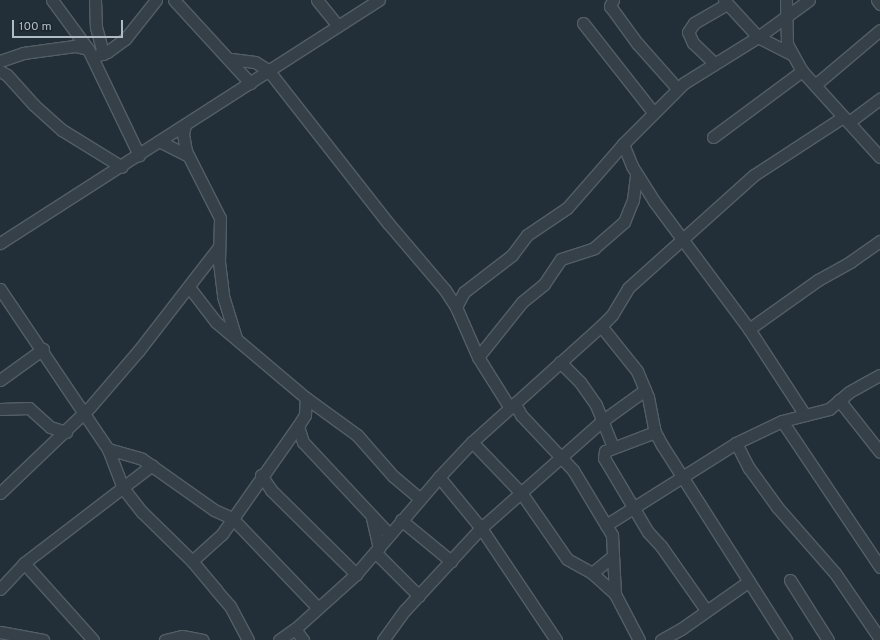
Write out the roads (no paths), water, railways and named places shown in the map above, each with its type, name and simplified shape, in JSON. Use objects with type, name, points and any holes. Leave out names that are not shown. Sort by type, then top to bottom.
[{"type":"street","points":[[52,0],[95,53],[139,155]]},
{"type":"street","points":[[95,0],[95,53]]},
{"type":"street","points":[[0,61],[28,52],[75,46],[95,53],[125,39],[156,0]]},
{"type":"street","points":[[174,0],[231,60],[250,83]]},
{"type":"street","points":[[317,0],[338,26]]},
{"type":"street","points":[[0,243],[161,142],[268,70],[378,0]]},
{"type":"street","points":[[613,0],[610,6],[628,31],[677,88]]},
{"type":"street","points":[[786,0],[787,44],[802,71],[880,158]]},
{"type":"street","points":[[456,307],[464,292],[512,255],[527,234],[567,208],[623,144],[677,88],[714,63],[758,37],[809,0]]},
{"type":"street","points":[[877,0],[880,4]]},
{"type":"street","points":[[714,63],[693,42],[688,32],[694,23],[726,2],[758,37],[792,54]]},
{"type":"street","points":[[583,23],[653,112]]},
{"type":"street","points":[[815,85],[880,30]]},
{"type":"street","points":[[231,60],[255,62],[268,70],[388,223],[445,290],[456,307],[478,357],[513,406],[573,470],[606,525],[613,540],[612,557],[615,594]]},
{"type":"street","points":[[0,71],[7,75],[62,130],[122,167]]},
{"type":"street","points":[[713,138],[802,71]]},
{"type":"street","points":[[279,640],[296,629],[356,574],[401,520],[472,442],[601,326],[612,315],[628,288],[682,238],[722,206],[754,175],[880,99]]},
{"type":"street","points":[[185,125],[183,141],[187,155],[218,211],[221,227],[219,247],[223,296],[236,338]]},
{"type":"street","points":[[161,142],[187,155]]},
{"type":"street","points":[[623,144],[636,174],[749,329],[805,415]]},
{"type":"street","points":[[478,357],[522,302],[544,284],[561,259],[594,248],[624,222],[633,200],[636,174]]},
{"type":"street","points":[[749,329],[818,280],[850,262],[880,241]]},
{"type":"street","points":[[0,493],[66,432],[84,409],[188,292],[219,247]]},
{"type":"street","points":[[0,289],[84,409],[108,449],[123,488],[142,512],[192,561],[230,606],[248,640]]},
{"type":"street","points":[[188,292],[216,322],[306,398],[357,435],[393,476],[420,499]]},
{"type":"street","points":[[601,326],[630,361],[645,390],[655,432],[680,476],[716,528],[786,640]]},
{"type":"street","points":[[0,380],[42,349]]},
{"type":"street","points":[[560,362],[589,393],[613,447]]},
{"type":"street","points":[[606,525],[680,476],[736,443],[782,422],[829,409],[839,400],[880,375]]},
{"type":"street","points":[[383,640],[396,620],[481,528],[522,494],[602,421],[645,390]]},
{"type":"street","points":[[192,561],[216,540],[254,488],[261,475],[298,426],[305,415],[306,398]]},
{"type":"street","points":[[839,400],[880,452]]},
{"type":"street","points":[[0,409],[29,408],[50,427],[66,432]]},
{"type":"street","points":[[782,422],[880,567]]},
{"type":"street","points":[[298,426],[303,442],[372,518],[389,534]]},
{"type":"street","points":[[655,432],[613,447],[603,454],[604,458],[634,506],[648,532],[661,546],[706,610]]},
{"type":"street","points":[[472,442],[522,494],[567,558],[592,573],[615,594],[639,640]]},
{"type":"street","points":[[736,443],[749,468],[778,508],[834,573],[880,639]]},
{"type":"street","points":[[108,449],[142,459],[214,510],[232,518],[318,608]]},
{"type":"street","points":[[0,589],[24,563],[152,465]]},
{"type":"street","points":[[261,475],[271,490],[356,574]]},
{"type":"street","points":[[439,477],[481,528],[556,640]]},
{"type":"street","points":[[254,488],[271,490]]},
{"type":"street","points":[[372,518],[377,550],[419,596]]},
{"type":"street","points":[[401,520],[450,561]]},
{"type":"street","points":[[592,573],[612,557]]},
{"type":"street","points":[[24,563],[93,640]]},
{"type":"street","points":[[790,580],[828,640]]},
{"type":"street","points":[[661,640],[681,629],[749,581]]},
{"type":"street","points":[[296,629],[303,640]]},
{"type":"street","points":[[0,632],[43,640]]},
{"type":"street","points":[[0,636],[3,640]]},
{"type":"street","points":[[165,640],[182,636],[203,640]]}]
